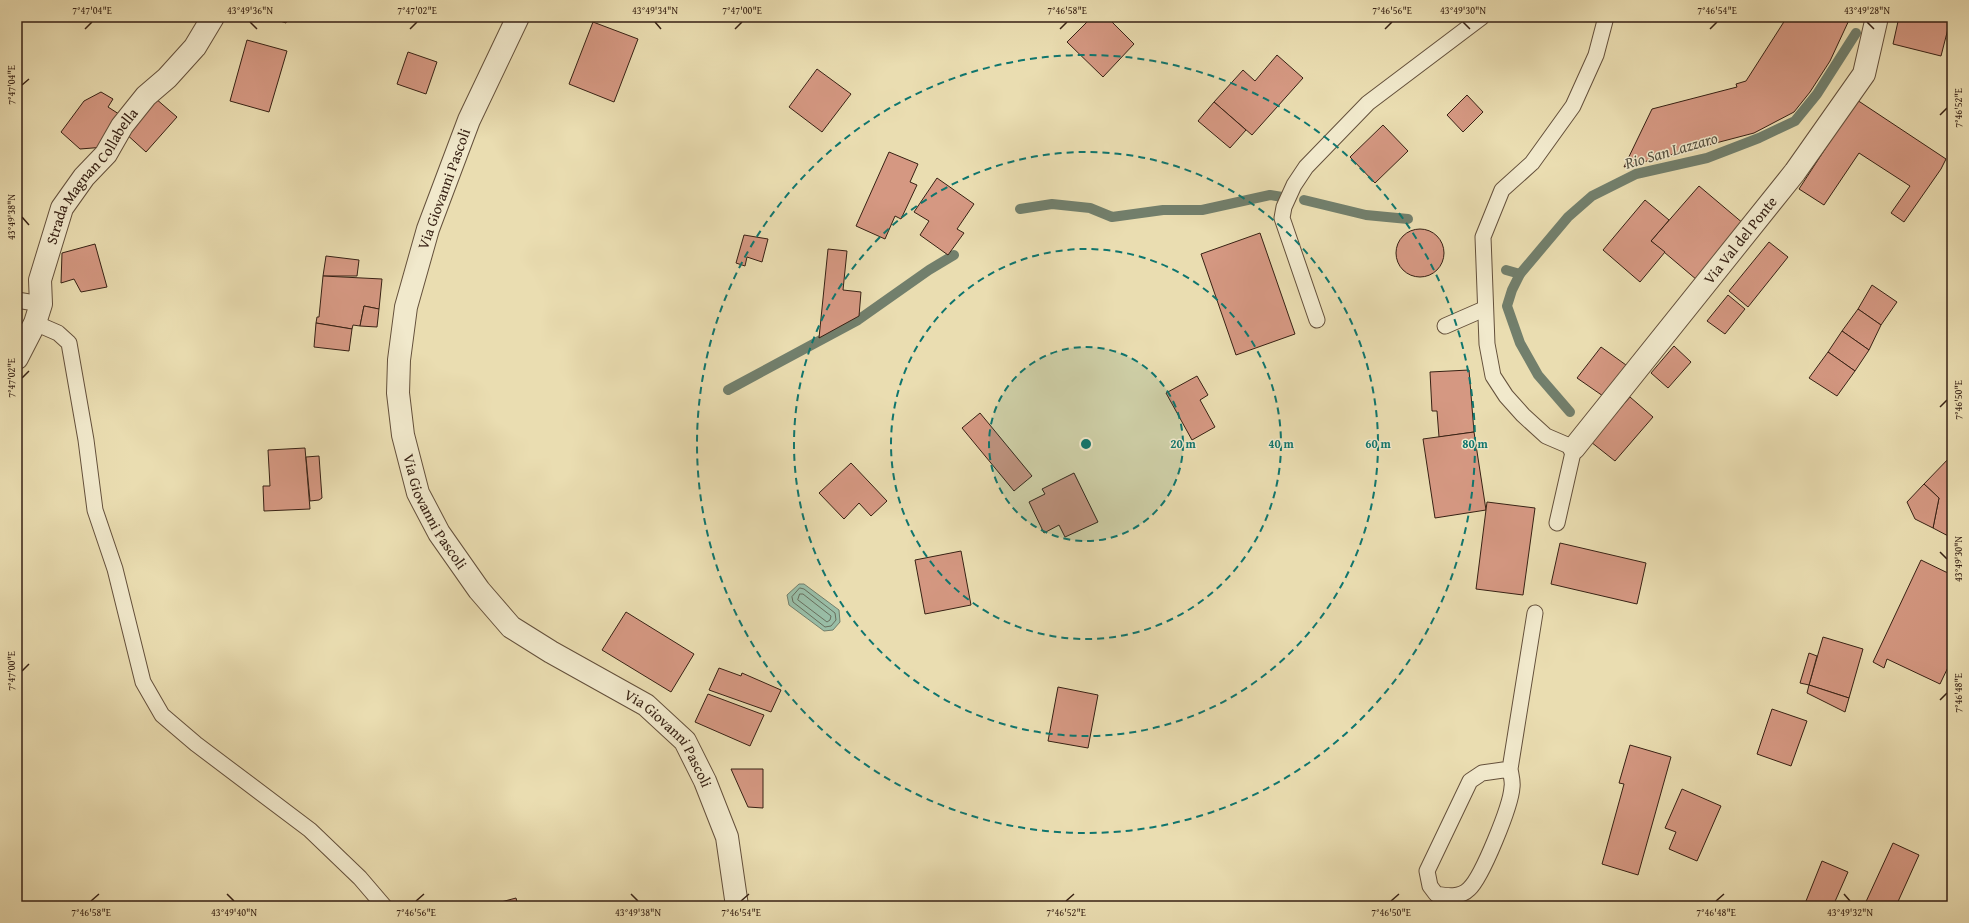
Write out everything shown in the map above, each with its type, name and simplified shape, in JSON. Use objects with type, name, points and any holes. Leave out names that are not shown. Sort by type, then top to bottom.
[{"type":"street","name":"Strada Magnan Collabella","points":[[17,358],[38,314],[40,280],[62,208],[70,195],[106,154],[122,126],[146,96],[167,78],[195,48],[213,17]]},
{"type":"street","name":"Via Giovanni Pascoli","points":[[518,17],[466,128],[428,229],[406,307],[399,360],[398,386],[403,435],[418,493],[439,534],[479,590],[511,627],[551,652],[646,705],[684,741],[705,781],[726,837],[737,906]]},
{"type":"street","name":"Via Val del Ponte","points":[[1574,448],[1795,172],[1860,80],[1864,74],[1877,17]]},
{"type":"lane","points":[[1317,320],[1282,218],[1284,207],[1294,185],[1306,167],[1368,103],[1482,17]]},
{"type":"lane","points":[[1557,523],[1574,448],[1546,436],[1523,415],[1506,396],[1493,376],[1490,366],[1484,309],[1483,237],[1502,190],[1532,163],[1573,106],[1596,55],[1606,17]]},
{"type":"lane","points":[[17,300],[38,314],[69,343],[86,440],[95,510],[115,569],[143,682],[162,715],[196,744],[310,830],[360,878],[384,906]]},
{"type":"lane","points":[[1445,326],[1484,309]]},
{"type":"lane","points":[[1510,769],[1482,773],[1470,781],[1427,871],[1430,886],[1436,894],[1452,897],[1469,890],[1484,864],[1508,810],[1512,787],[1510,769],[1535,613]]},
{"type":"water","points":[[799,584],[804,584],[839,610],[840,622],[833,630],[824,631],[789,605],[787,595]]},
{"type":"building","points":[[268,17],[288,17],[286,23]]},
{"type":"building","points":[[1092,17],[1107,17],[1134,44],[1103,77],[1067,42]]},
{"type":"building","points":[[1787,17],[1850,18],[1830,61],[1810,92],[1794,112],[1754,133],[1624,167],[1652,109],[1737,87],[1736,84],[1746,81]]},
{"type":"building","points":[[1899,17],[1951,17],[1941,56],[1893,44]]},
{"type":"building","points":[[593,22],[638,39],[614,102],[569,84]]},
{"type":"building","points":[[247,40],[287,51],[269,112],[230,101]]},
{"type":"building","points":[[408,52],[437,62],[426,94],[397,84]]},
{"type":"building","points":[[1277,55],[1303,78],[1252,135],[1214,102],[1243,70],[1255,81]]},
{"type":"building","points":[[817,69],[851,94],[822,132],[789,107]]},
{"type":"building","points":[[101,92],[113,99],[108,107],[122,116],[105,147],[80,149],[61,132],[84,101]]},
{"type":"building","points":[[1467,95],[1483,112],[1463,132],[1447,115]]},
{"type":"building","points":[[155,98],[177,117],[146,152],[124,132]]},
{"type":"building","points":[[1857,100],[1946,159],[1941,169],[1904,222],[1891,213],[1910,186],[1859,153],[1824,205],[1799,189]]},
{"type":"building","points":[[1214,102],[1246,130],[1230,148],[1198,121]]},
{"type":"building","points":[[1383,125],[1408,151],[1375,183],[1350,157]]},
{"type":"building","points":[[889,152],[918,164],[910,182],[917,185],[901,219],[895,216],[885,239],[856,226]]},
{"type":"building","points":[[937,178],[974,204],[957,229],[964,233],[948,255],[920,235],[929,221],[914,212]]},
{"type":"building","points":[[1699,186],[1744,224],[1697,280],[1651,241]]},
{"type":"building","points":[[1645,200],[1669,220],[1651,241],[1665,252],[1640,282],[1603,250]]},
{"type":"building","points":[[1420,229],[1429,231],[1437,236],[1442,244],[1444,253],[1442,262],[1437,270],[1429,275],[1420,277],[1411,275],[1403,270],[1398,262],[1396,253],[1398,244],[1403,236],[1411,231]]},
{"type":"building","points":[[1260,233],[1295,334],[1236,355],[1201,254]]},
{"type":"building","points":[[744,235],[768,239],[762,262],[747,257],[745,266],[736,263]]},
{"type":"building","points":[[1769,242],[1788,257],[1748,307],[1729,291]]},
{"type":"building","points":[[95,244],[107,287],[81,292],[74,279],[61,283],[62,253]]},
{"type":"building","points":[[828,249],[847,251],[843,290],[861,292],[859,316],[819,338]]},
{"type":"building","points":[[326,256],[359,260],[357,276],[323,276]]},
{"type":"building","points":[[323,276],[382,279],[379,309],[364,306],[360,326],[353,325],[352,329],[316,323],[317,317],[319,317]]},
{"type":"building","points":[[1872,285],[1897,302],[1881,325],[1858,309]]},
{"type":"building","points":[[1728,295],[1745,309],[1725,334],[1707,321]]},
{"type":"building","points":[[364,306],[379,309],[377,327],[360,326]]},
{"type":"building","points":[[1858,309],[1881,325],[1869,350],[1842,331]]},
{"type":"building","points":[[316,323],[352,329],[349,351],[314,347]]},
{"type":"building","points":[[1842,331],[1869,350],[1855,371],[1828,352]]},
{"type":"building","points":[[1674,346],[1691,362],[1668,388],[1651,373]]},
{"type":"building","points":[[1601,347],[1626,365],[1603,396],[1577,378]]},
{"type":"building","points":[[1828,352],[1855,371],[1837,396],[1809,378]]},
{"type":"building","points":[[1469,370],[1474,432],[1439,437],[1437,411],[1432,411],[1430,372]]},
{"type":"building","points":[[1197,376],[1208,395],[1200,400],[1215,427],[1192,440],[1166,393]]},
{"type":"building","points":[[1630,397],[1653,417],[1615,461],[1591,442]]},
{"type":"building","points":[[980,413],[1032,476],[1014,491],[962,428]]},
{"type":"building","points":[[1474,432],[1486,510],[1435,518],[1423,439]]},
{"type":"building","points":[[305,448],[310,509],[264,511],[263,486],[270,486],[268,450]]},
{"type":"building","points":[[1952,455],[1952,538],[1933,528],[1939,498],[1924,484]]},
{"type":"building","points":[[319,456],[322,498],[319,500],[310,501],[306,457]]},
{"type":"building","points":[[851,463],[887,501],[871,516],[859,503],[844,519],[819,493]]},
{"type":"building","points":[[1074,473],[1098,522],[1065,537],[1059,525],[1044,533],[1029,502],[1045,494],[1042,489]]},
{"type":"building","points":[[1924,484],[1939,498],[1933,528],[1915,519],[1907,502]]},
{"type":"building","points":[[1487,502],[1535,508],[1523,595],[1476,589]]},
{"type":"building","points":[[1560,543],[1646,563],[1637,604],[1551,584]]},
{"type":"building","points":[[961,551],[971,605],[925,614],[915,560]]},
{"type":"building","points":[[1921,560],[1952,575],[1952,659],[1940,684],[1887,659],[1884,668],[1873,662]]},
{"type":"building","points":[[626,612],[694,654],[671,692],[602,650]]},
{"type":"building","points":[[1823,637],[1863,649],[1849,698],[1809,685]]},
{"type":"building","points":[[1809,653],[1817,656],[1809,685],[1800,683]]},
{"type":"building","points":[[719,668],[741,676],[742,673],[781,690],[771,712],[709,690]]},
{"type":"building","points":[[1809,685],[1849,698],[1845,712],[1807,693]]},
{"type":"building","points":[[1058,687],[1098,695],[1088,748],[1048,741]]},
{"type":"building","points":[[708,694],[764,715],[750,746],[695,722]]},
{"type":"building","points":[[1772,709],[1807,721],[1791,766],[1757,754]]},
{"type":"building","points":[[1630,745],[1671,757],[1638,875],[1602,864],[1624,784],[1619,783]]},
{"type":"building","points":[[731,769],[763,769],[763,808],[748,807]]},
{"type":"building","points":[[1682,789],[1721,806],[1697,861],[1669,849],[1676,832],[1665,828]]},
{"type":"building","points":[[1893,843],[1919,855],[1896,906],[1864,906]]},
{"type":"building","points":[[1822,861],[1848,872],[1833,906],[1804,906]]},
{"type":"building","points":[[516,898],[518,906],[486,906]]},
{"type":"waterway","name":"Rio San Lazzaro","points":[[1570,412],[1538,375],[1520,343],[1507,306],[1512,290],[1520,274],[1568,217],[1592,196],[1636,174],[1707,158],[1759,138],[1795,121],[1817,94],[1856,33]]},
{"type":"waterway","points":[[1020,209],[1052,204],[1090,208],[1112,217],[1163,210],[1202,210],[1270,195],[1282,197]]},
{"type":"waterway","points":[[1304,200],[1366,215],[1408,219]]},
{"type":"waterway","points":[[728,390],[858,320],[929,270],[954,255]]},
{"type":"waterway","points":[[1506,270],[1520,274]]}]
